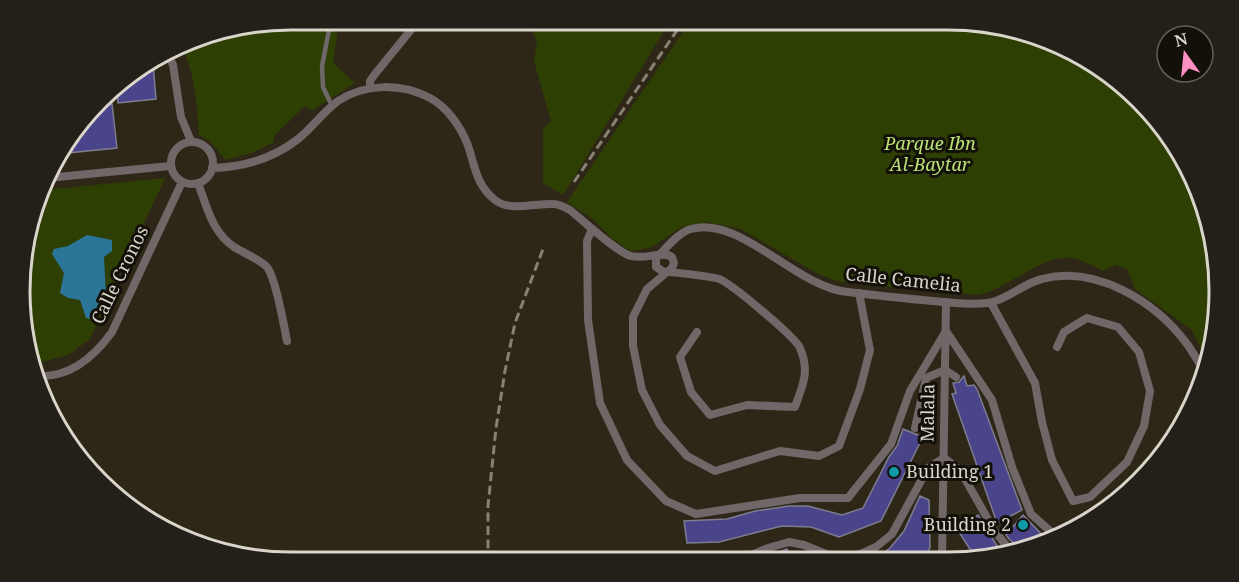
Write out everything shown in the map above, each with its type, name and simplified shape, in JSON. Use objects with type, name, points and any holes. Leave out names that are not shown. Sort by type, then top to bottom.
[{"type":"street","points":[[370,88],[370,81],[411,30]]},
{"type":"street","points":[[171,60],[181,117],[191,141]]},
{"type":"street","points":[[213,168],[261,160],[297,139],[332,106],[354,93],[370,88],[409,89],[432,99],[454,119],[467,144],[474,170],[482,187],[496,201],[514,206],[560,205],[570,210],[628,256],[644,258],[667,253],[672,257],[674,262],[670,270],[647,290],[633,317],[633,346],[642,390],[660,425],[687,456],[715,471],[780,452],[819,456],[839,446],[860,389],[870,350],[859,293]]},
{"type":"street","points":[[191,141],[204,145],[212,155],[213,168],[205,180],[198,183],[182,182],[176,178],[170,166],[173,152],[184,143],[191,141]]},
{"type":"street","points":[[56,177],[170,166]]},
{"type":"street","name":"Calle Cronos","points":[[45,377],[79,366],[103,344],[112,332],[182,182]]},
{"type":"street","points":[[198,183],[209,217],[219,233],[232,246],[267,267],[274,284],[287,341]]},
{"type":"street","name":"Calle Camelia","points":[[661,254],[681,234],[691,229],[708,227],[748,240],[821,285],[844,292],[968,304],[991,303],[1038,280],[1057,275],[1084,276],[1138,298],[1162,317],[1186,343],[1199,363]]},
{"type":"street","points":[[592,229],[587,241],[588,320],[600,403],[627,460],[666,501],[696,514],[800,498],[848,498],[891,444],[910,391],[946,331],[992,400],[1012,467],[1031,514],[1050,531]]},
{"type":"street","points":[[661,254],[656,258],[656,267],[661,271],[670,270],[685,275],[719,279],[777,322],[800,347],[806,376],[795,407],[747,405],[710,415],[691,392],[680,357],[697,332]]},
{"type":"street","name":"Malala","points":[[943,552],[946,302]]},
{"type":"street","points":[[991,303],[1035,383],[1052,460],[1073,501],[1090,497],[1127,462],[1144,426],[1150,391],[1139,352],[1118,327],[1087,318],[1064,332],[1057,347]]},
{"type":"street","points":[[915,428],[926,378],[945,370],[956,377]]},
{"type":"street","points":[[865,552],[876,547],[892,534],[928,468],[944,458],[960,470],[994,530],[1006,545]]},
{"type":"street","points":[[758,552],[789,542],[821,552]]},
{"type":"lane","points":[[329,30],[322,66],[323,87],[332,106]]},
{"type":"green space","points":[[338,30],[333,63],[355,83],[312,111],[305,106],[274,136],[274,142],[252,153],[225,160],[210,141],[199,135],[196,102],[184,53],[207,44],[257,32]]},
{"type":"green space","points":[[532,30],[665,30],[563,195],[543,183],[543,129],[551,121],[534,61],[537,42]]},
{"type":"green space","name":"Parque Ibn Al-Baytar","points":[[684,30],[948,30],[999,35],[1048,50],[1093,74],[1133,106],[1165,146],[1189,191],[1204,240],[1209,291],[1204,342],[1202,351],[1192,330],[1135,289],[1127,269],[1116,265],[1103,271],[1076,259],[1060,258],[1048,261],[1000,287],[976,295],[840,282],[818,274],[741,229],[707,222],[682,227],[650,248],[631,251],[612,239],[594,220],[567,202]]},
{"type":"green space","points":[[165,178],[90,339],[68,355],[40,362],[32,325],[30,291],[32,257],[39,223],[51,189]]},
{"type":"water","points":[[87,235],[112,240],[112,251],[104,257],[106,296],[104,308],[94,320],[86,318],[80,300],[68,298],[60,293],[64,273],[52,254],[54,249],[68,246]]},
{"type":"building","points":[[154,69],[156,99],[118,103],[118,96]]},
{"type":"building","points":[[112,104],[117,148],[70,153],[84,132],[108,105]]},
{"type":"building","name":"Building 1","points":[[964,376],[967,386],[974,385],[977,389],[1022,510],[997,523],[952,394],[956,393],[953,383],[959,382]]},
{"type":"building","name":"Building 1","points":[[903,429],[923,437],[881,521],[839,537],[811,527],[782,526],[719,542],[687,543],[684,521],[727,519],[755,511],[789,506],[808,506],[842,515],[863,508],[897,446]]},
{"type":"building","name":"Building 1","points":[[920,496],[929,500],[930,547],[928,552],[884,552],[904,531]]},
{"type":"building","name":"Building 1","points":[[978,515],[998,547],[971,551],[957,529]]},
{"type":"building","name":"Building 2","points":[[1023,515],[1042,534],[1014,543],[1006,535]]},
{"type":"railway","points":[[574,182],[677,30]]},
{"type":"railway","points":[[488,552],[488,506],[496,428],[505,371],[515,323],[543,249]]},
{"type":"place","name":"Building 1","points":[[894,472]]},
{"type":"place","name":"Building 2","points":[[1023,525]]}]
